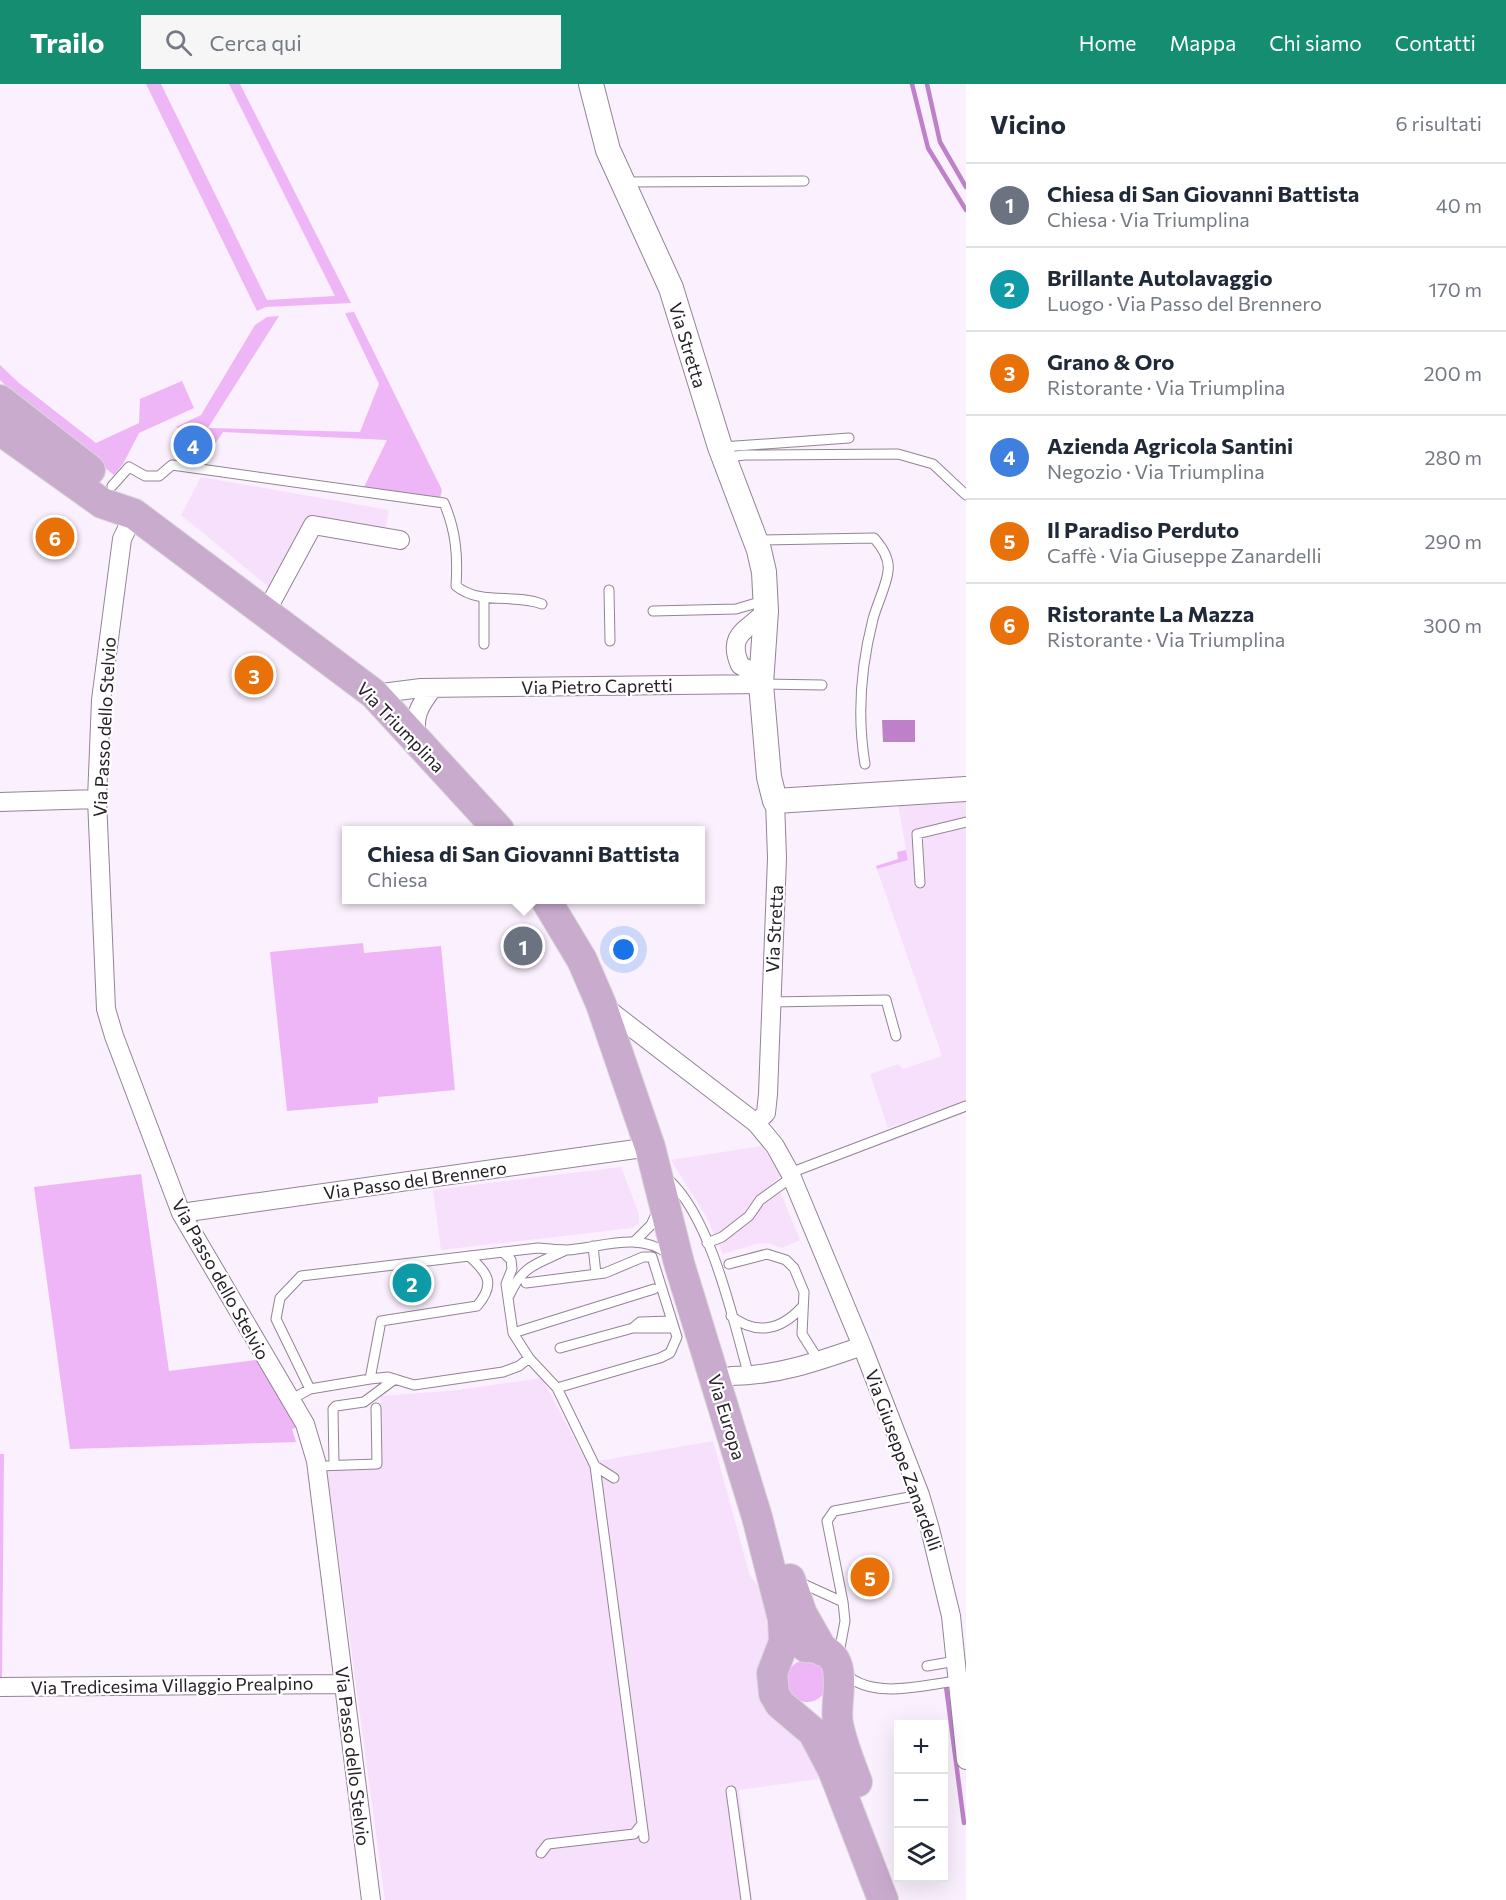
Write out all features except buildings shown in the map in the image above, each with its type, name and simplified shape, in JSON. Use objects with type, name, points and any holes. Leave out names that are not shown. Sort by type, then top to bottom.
[{"type":"main road","name":"Via Triumplina","points":[[0,400],[112,486],[134,514],[374,694],[494,826]]},
{"type":"main road","name":"Via Triumplina","points":[[0,430],[102,503],[134,514]]},
{"type":"main road","points":[[548,904],[582,960],[601,1004],[653,1158]]},
{"type":"main road","name":"Via Europa","points":[[653,1158],[679,1263],[757,1517],[783,1619],[784,1642],[771,1678]]},
{"type":"main road","name":"Via Europa","points":[[653,1158],[688,1240],[740,1376],[789,1577],[802,1614],[834,1670]]},
{"type":"main road","points":[[883,1900],[833,1770],[813,1732],[786,1712],[774,1694],[771,1678],[782,1656],[802,1647],[834,1670],[838,1722],[846,1752],[901,1900]]},
{"type":"main road","points":[[786,1712],[801,1716],[819,1713],[834,1703],[834,1670]]},
{"type":"street","name":"Via Stretta","points":[[591,84],[608,150],[671,288],[722,452],[755,540],[764,572],[766,605],[761,678],[769,777],[776,801],[777,858],[768,1095],[765,1113],[756,1123]]},
{"type":"street","name":"Via Passo dello Stelvio","points":[[134,514],[122,539],[101,700],[97,799],[106,1009],[114,1036],[181,1213],[305,1424],[325,1465],[344,1684],[371,1900]]},
{"type":"street","points":[[267,612],[313,525],[400,540]]},
{"type":"street","name":"Via Pietro Capretti","points":[[374,694],[484,683],[761,678]]},
{"type":"street","points":[[418,743],[414,721],[418,706],[433,688]]},
{"type":"street","points":[[776,801],[966,789]]},
{"type":"street","points":[[0,802],[97,799]]},
{"type":"street","points":[[601,1004],[756,1123],[775,1146],[791,1175]]},
{"type":"street","name":"Via Passo del Brennero","points":[[181,1213],[653,1158]]},
{"type":"street","name":"Via Giuseppe Zanardelli","points":[[791,1175],[862,1346],[920,1495],[960,1641],[956,1661],[957,1681],[966,1760]]},
{"type":"street","points":[[740,1376],[819,1361],[862,1346]]},
{"type":"street","name":"Via Tredicesima Villaggio Prealpino","points":[[0,1687],[344,1684]]},
{"type":"lane","points":[[624,182],[804,181]]},
{"type":"lane","points":[[722,452],[849,438]]},
{"type":"lane","points":[[722,452],[745,455],[898,454],[933,464],[966,495]]},
{"type":"lane","points":[[112,486],[129,467],[145,476],[159,476],[172,465],[444,503],[452,522],[458,554],[456,586],[466,594],[484,598],[529,599],[542,604]]},
{"type":"lane","points":[[755,540],[874,538],[883,548],[888,570],[878,597],[863,668],[861,738],[865,764]]},
{"type":"lane","points":[[609,590],[610,641]]},
{"type":"lane","points":[[484,598],[484,644]]},
{"type":"lane","points":[[653,611],[736,609],[766,605]]},
{"type":"lane","points":[[761,678],[822,685]]},
{"type":"lane","points":[[921,883],[917,834],[966,822]]},
{"type":"lane","points":[[770,1002],[886,1000],[896,1036]]},
{"type":"lane","points":[[707,1243],[722,1237],[749,1216],[760,1200],[791,1175],[966,1106]]},
{"type":"lane","points":[[653,1158],[699,1224],[707,1243],[731,1316],[740,1376]]},
{"type":"lane","points":[[635,1241],[651,1225],[662,1198]]},
{"type":"lane","points":[[310,1389],[276,1319],[280,1298],[301,1276],[538,1248],[566,1250],[635,1241],[659,1247],[679,1263]]},
{"type":"lane","points":[[593,1246],[596,1274]]},
{"type":"lane","points":[[509,1296],[517,1278],[534,1263],[566,1250]]},
{"type":"lane","points":[[503,1252],[510,1260],[513,1269],[506,1284],[513,1333],[529,1358],[557,1388],[595,1466],[605,1543],[615,1579],[643,1803],[644,1838]]},
{"type":"lane","points":[[729,1264],[767,1254],[786,1260],[800,1278],[804,1292],[801,1334],[819,1361]]},
{"type":"lane","points":[[370,1379],[381,1321],[477,1306],[484,1298],[489,1290],[485,1271],[469,1256]]},
{"type":"lane","points":[[526,1283],[612,1271],[643,1257],[652,1257],[677,1337],[670,1353],[660,1358],[557,1388]]},
{"type":"lane","points":[[513,1333],[654,1288]]},
{"type":"lane","points":[[731,1316],[741,1324],[769,1329],[792,1318],[802,1307]]},
{"type":"lane","points":[[560,1348],[633,1328],[640,1322],[673,1324]]},
{"type":"lane","points":[[290,1400],[310,1389],[370,1379],[395,1379],[414,1385],[452,1380],[503,1371],[519,1366],[529,1358]]},
{"type":"lane","points":[[376,1408],[377,1464],[325,1465],[333,1409],[336,1406],[364,1402],[395,1379]]},
{"type":"lane","points":[[595,1466],[614,1478],[599,1492]]},
{"type":"lane","points":[[920,1495],[834,1511],[827,1521],[843,1602],[844,1621],[834,1670],[855,1683],[879,1690],[957,1681]]},
{"type":"lane","points":[[601,1506],[612,1505]]},
{"type":"lane","points":[[605,1543],[616,1542]]},
{"type":"lane","points":[[789,1577],[843,1602]]},
{"type":"lane","points":[[927,1666],[956,1661]]},
{"type":"lane","points":[[732,1791],[746,1900]]},
{"type":"lane","points":[[541,1853],[548,1844],[578,1844],[621,1839],[633,1834],[642,1824]]},
{"type":"shaded area","points":[[146,84],[161,84],[267,300],[335,296],[229,84],[240,84],[351,303],[266,307],[257,311]]},
{"type":"shaded area","points":[[354,312],[442,490],[440,498],[364,487],[387,440],[223,432],[215,444],[176,427],[201,415],[255,325],[267,317],[279,316],[208,428],[360,432],[379,384],[345,313]]},
{"type":"shaded area","points":[[0,365],[19,383],[96,443],[139,423],[140,399],[182,381],[194,408],[139,433],[123,464],[114,475],[34,413],[0,380]]},
{"type":"shaded area","points":[[201,477],[389,510],[385,532],[309,521],[270,588],[181,515]]},
{"type":"shaded area","points":[[882,720],[915,720],[915,742],[883,742]]},
{"type":"shaded area","points":[[966,801],[966,1101],[888,1128],[870,1074],[898,1064],[903,1069],[942,1056],[877,869],[908,860],[898,805]]},
{"type":"shaded area","points":[[906,850],[908,860],[877,869],[876,866],[898,859],[897,852]]},
{"type":"shaded area","points":[[363,943],[364,953],[441,946],[455,1090],[378,1097],[378,1103],[287,1111],[270,952]]},
{"type":"shaded area","points":[[762,1146],[782,1176],[771,1183],[781,1194],[800,1240],[782,1248],[768,1243],[756,1244],[723,1254],[706,1216],[671,1160]]},
{"type":"shaded area","points":[[621,1167],[639,1214],[639,1223],[632,1228],[441,1250],[433,1190]]},
{"type":"shaded area","points":[[141,1174],[169,1371],[256,1360],[283,1401],[296,1428],[292,1429],[296,1442],[70,1449],[34,1187]]},
{"type":"shaded area","points":[[542,1378],[587,1463],[713,1441],[750,1576],[764,1592],[775,1646],[807,1735],[819,1779],[739,1790],[752,1900],[385,1900],[327,1471],[382,1467],[381,1396],[450,1391]]},
{"type":"shaded area","points":[[0,1454],[4,1454],[2,1677],[0,1677]]},
{"type":"shaded area","points":[[807,1660],[822,1666],[828,1681],[822,1696],[807,1702],[792,1696],[786,1681],[792,1666]]},
{"type":"waterway","points":[[912,84],[928,148],[966,210]]},
{"type":"waterway","points":[[927,84],[940,142],[966,187]]},
{"type":"waterway","points":[[946,1686],[964,1823]]},
{"type":"place","name":"Azienda Agricola Santini","points":[[193,445]]},
{"type":"place","name":"Ristorante La Mazza","points":[[55,537]]},
{"type":"place","name":"Grano & Oro","points":[[254,675]]},
{"type":"place","name":"Chiesa di San Giovanni Battista","points":[[523,946]]},
{"type":"place","name":"Brillante Autolavaggio","points":[[412,1283]]},
{"type":"place","name":"Il Paradiso Perduto","points":[[870,1577]]}]
